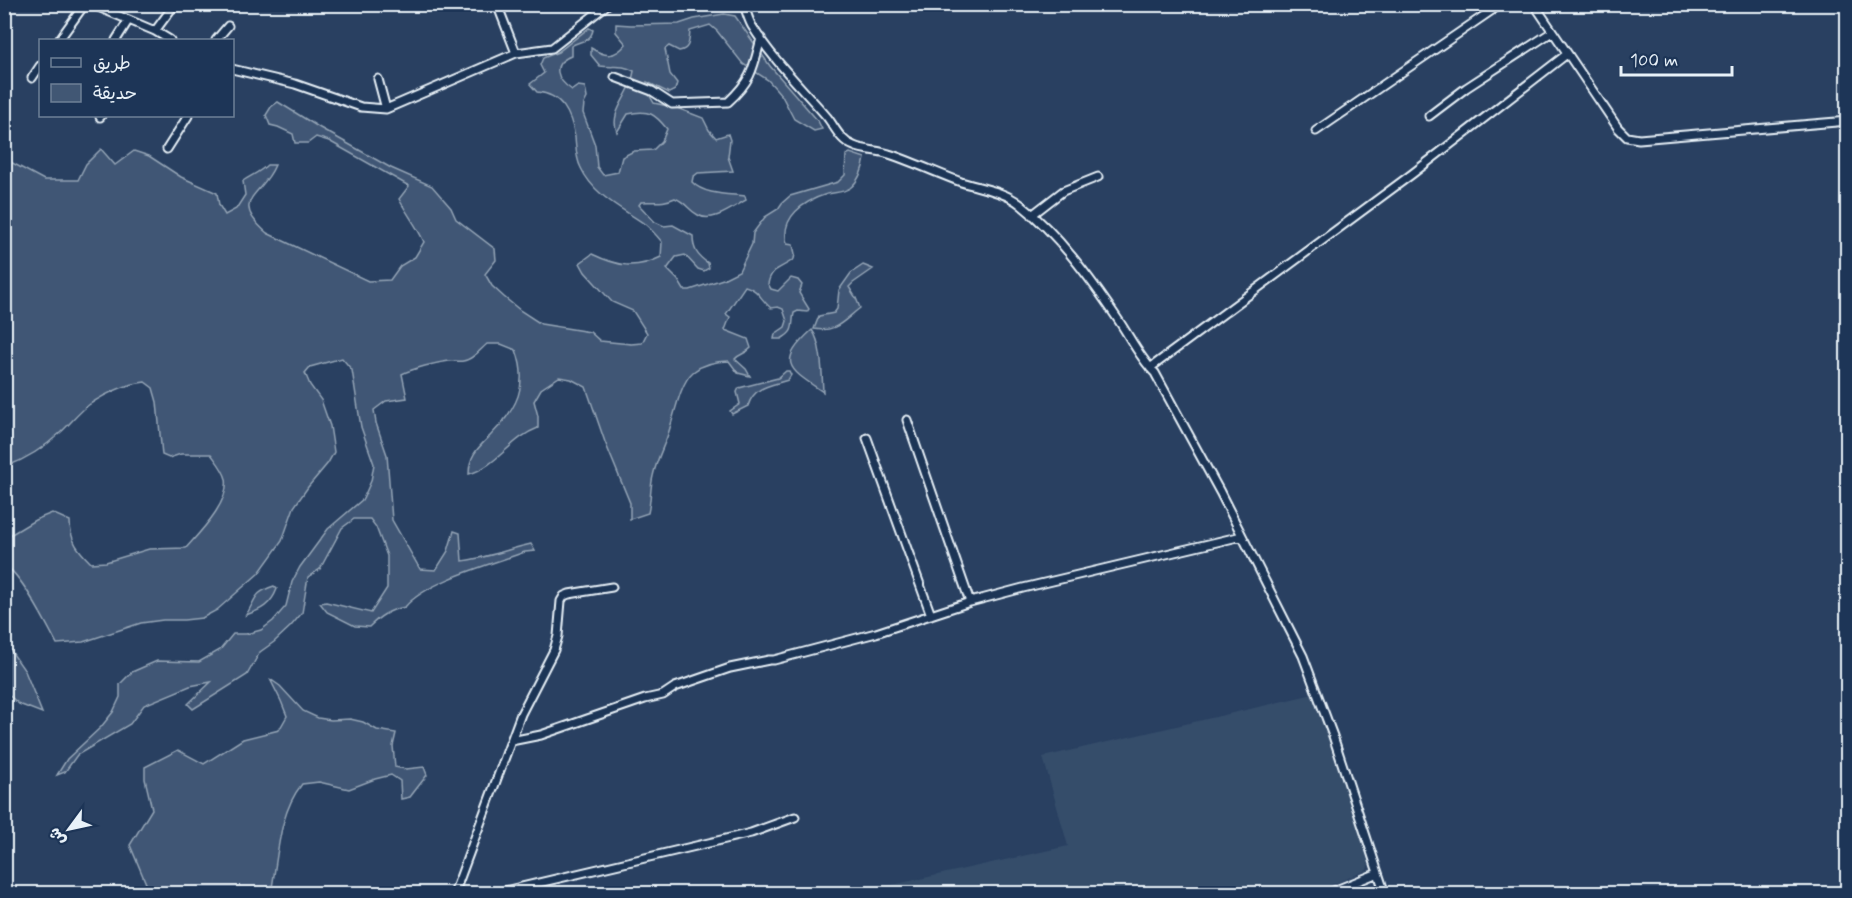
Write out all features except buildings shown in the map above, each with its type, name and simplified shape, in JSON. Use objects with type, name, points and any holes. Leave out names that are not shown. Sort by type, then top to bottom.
[{"type":"street","points":[[60,39],[85,4]]},
{"type":"street","points":[[91,4],[168,39]]},
{"type":"street","points":[[152,39],[175,4]]},
{"type":"street","points":[[497,4],[516,53]]},
{"type":"street","points":[[234,69],[295,84],[361,107],[386,109],[516,53],[552,48],[608,4]]},
{"type":"street","points":[[744,4],[751,24],[761,38],[843,139],[852,146],[887,153],[1018,202],[1056,238],[1095,286],[1144,362],[1161,383],[1303,656],[1333,736],[1385,894]]},
{"type":"street","points":[[1316,131],[1401,75],[1501,4]]},
{"type":"street","points":[[1534,4],[1618,128],[1627,137],[1639,139],[1848,121]]},
{"type":"street","points":[[117,39],[128,21]]},
{"type":"street","points":[[217,39],[228,26]]},
{"type":"street","points":[[1430,116],[1466,88],[1552,32]]},
{"type":"street","points":[[615,77],[652,91],[672,104],[728,102],[743,88],[753,69],[761,38]]},
{"type":"street","points":[[1150,368],[1412,174],[1567,54]]},
{"type":"street","points":[[32,78],[39,68]]},
{"type":"street","points":[[378,79],[386,109]]},
{"type":"street","points":[[167,148],[187,117]]},
{"type":"street","points":[[1032,215],[1063,191],[1098,177]]},
{"type":"street","points":[[906,420],[970,602]]},
{"type":"street","points":[[867,438],[931,615]]},
{"type":"street","points":[[511,741],[541,735],[645,699],[663,695],[675,687],[730,668],[786,657],[876,633],[970,602],[1023,588],[1242,536]]},
{"type":"street","points":[[454,894],[511,741],[531,693],[554,650],[558,636],[561,601],[569,594],[612,587]]},
{"type":"street","points":[[492,894],[751,833],[795,817]]},
{"type":"street","points":[[1326,894],[1378,873]]},
{"type":"shaded area","points":[[1314,694],[1369,861],[1367,870],[1312,893],[852,894],[1068,846],[1043,757]]},
{"type":"green space","points":[[724,14],[735,16],[770,66],[818,121],[822,129],[814,131],[794,119],[782,96],[768,80],[743,64],[710,25],[690,31],[688,44],[683,50],[679,51],[669,46],[665,49],[670,74],[677,83],[675,90],[669,93],[647,82],[646,89],[654,103],[677,108],[703,118],[716,138],[728,134],[730,140],[728,157],[733,171],[698,173],[693,177],[692,182],[703,189],[717,193],[745,196],[746,200],[722,214],[710,217],[698,215],[675,198],[662,202],[641,202],[639,205],[655,222],[664,226],[673,225],[693,236],[696,252],[708,263],[709,268],[704,271],[698,269],[685,255],[676,257],[667,269],[684,290],[723,279],[739,271],[752,244],[753,233],[765,217],[778,209],[790,196],[838,182],[845,175],[846,155],[850,153],[865,158],[856,182],[850,188],[810,201],[796,212],[787,226],[787,244],[793,245],[794,259],[774,271],[768,284],[771,289],[778,291],[791,278],[798,280],[802,285],[799,293],[809,309],[807,312],[794,313],[789,333],[781,339],[774,339],[775,334],[785,327],[787,321],[783,309],[771,308],[749,287],[745,286],[726,314],[730,317],[725,330],[748,339],[751,348],[735,359],[750,376],[738,373],[729,361],[706,365],[697,369],[688,378],[680,393],[670,430],[654,471],[648,513],[630,519],[630,503],[586,387],[571,379],[559,377],[541,389],[534,401],[538,428],[520,438],[488,465],[469,474],[475,452],[508,416],[518,396],[521,374],[516,350],[501,344],[487,344],[470,359],[437,363],[402,374],[407,398],[386,401],[374,410],[387,455],[392,520],[420,569],[436,570],[448,551],[454,531],[460,533],[462,561],[531,544],[535,551],[525,552],[444,581],[428,589],[405,607],[385,614],[369,627],[355,626],[327,612],[320,603],[326,602],[371,613],[387,588],[387,556],[376,527],[370,519],[354,519],[342,528],[320,569],[308,577],[302,613],[274,642],[260,652],[247,675],[193,709],[188,704],[211,682],[190,686],[144,705],[130,724],[77,755],[65,772],[57,775],[67,759],[101,727],[113,712],[120,697],[120,684],[132,672],[157,661],[199,662],[220,650],[233,634],[246,634],[261,630],[273,621],[286,606],[292,582],[300,567],[328,529],[363,499],[371,481],[374,464],[361,427],[352,370],[342,358],[310,367],[305,373],[310,385],[321,400],[330,426],[334,452],[294,507],[282,541],[259,573],[217,610],[202,618],[141,623],[83,642],[57,644],[26,589],[5,566],[5,538],[35,520],[52,513],[70,521],[71,534],[76,545],[91,563],[106,562],[149,549],[186,548],[219,507],[226,488],[226,479],[211,454],[181,454],[169,458],[162,455],[157,402],[153,388],[145,382],[123,387],[96,400],[47,444],[5,467],[5,159],[44,180],[78,180],[86,164],[101,149],[115,165],[134,151],[149,156],[181,177],[217,193],[219,205],[225,215],[236,209],[245,195],[243,181],[267,165],[275,165],[249,205],[250,213],[267,233],[368,281],[390,280],[400,266],[415,257],[424,242],[399,199],[409,186],[329,141],[316,137],[308,143],[295,143],[293,134],[270,125],[266,115],[278,102],[391,168],[432,186],[451,208],[456,219],[495,249],[496,260],[485,274],[492,286],[521,311],[541,324],[590,332],[600,341],[642,343],[647,333],[633,311],[612,302],[585,272],[580,263],[592,254],[618,264],[643,264],[661,257],[662,242],[646,225],[609,201],[593,186],[579,165],[575,137],[568,113],[559,101],[537,92],[530,84],[544,73],[540,65],[543,58],[558,52],[589,28],[593,30],[590,37],[571,46],[571,56],[560,63],[558,72],[563,82],[572,90],[578,86],[585,87],[587,98],[583,113],[595,145],[597,167],[603,175],[618,172],[622,157],[634,151],[653,150],[662,141],[667,129],[655,116],[641,112],[628,114],[617,132],[616,114],[630,86],[634,71],[621,67],[600,66],[591,55],[591,48],[610,55],[622,49],[626,44],[616,32],[616,24],[679,24]]},
{"type":"green space","points":[[863,265],[873,269],[849,287],[860,308],[834,328],[814,329],[819,316],[834,313],[837,309],[839,290],[851,273]]},
{"type":"green space","points":[[812,330],[820,351],[823,392],[802,377],[791,365],[794,350]]},
{"type":"green space","points":[[789,371],[791,375],[788,380],[754,394],[748,406],[732,414],[730,411],[740,404],[737,392],[739,388],[778,378]]},
{"type":"green space","points":[[274,586],[277,589],[269,603],[246,615],[259,594]]},
{"type":"green space","points":[[4,641],[25,671],[42,713],[19,704],[5,692]]},
{"type":"green space","points":[[270,679],[280,686],[303,711],[318,718],[350,719],[363,722],[377,730],[396,733],[393,746],[395,767],[406,769],[424,767],[427,775],[410,797],[401,799],[400,781],[391,775],[349,789],[319,782],[302,784],[283,822],[271,893],[150,893],[130,845],[152,809],[145,779],[145,767],[178,750],[204,764],[243,739],[279,730],[287,716]]}]
